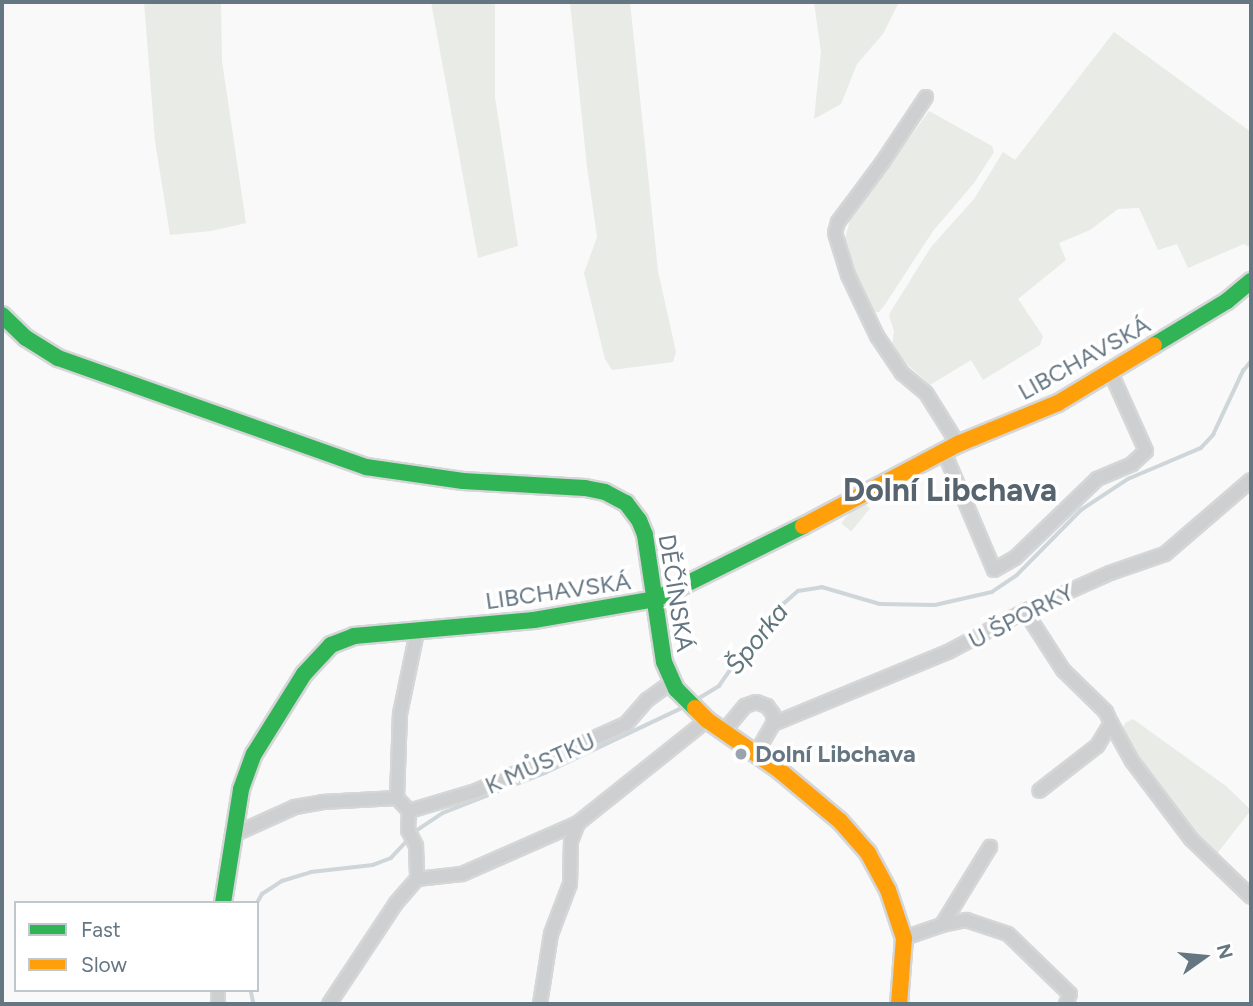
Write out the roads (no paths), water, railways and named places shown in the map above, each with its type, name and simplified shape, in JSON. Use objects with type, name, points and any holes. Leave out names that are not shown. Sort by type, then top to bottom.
[{"type":"street","points":[[926,97],[838,222],[835,233],[848,275],[877,336],[902,373],[926,393],[951,448],[994,569],[1015,558],[1097,479],[1132,464],[1146,451],[1111,373]]},
{"type":"street","name":"LIBCHAVSKÁ","points":[[223,901],[241,789],[254,754],[319,655],[331,645],[354,636],[534,620],[656,599],[732,563],[951,448],[1058,403],[1227,300],[1251,281]]},
{"type":"street","name":"DĚČÍNSKÁ","points":[[2,315],[26,338],[58,358],[191,408],[366,467],[463,481],[585,488],[612,494],[630,506],[643,527],[664,662],[677,688],[703,717],[756,754],[840,821],[868,853],[888,890],[904,938],[898,1004]]},
{"type":"street","name":"U ŠPORKY","points":[[773,724],[948,652],[1025,611],[1110,573],[1165,554],[1251,480]]},
{"type":"street","points":[[1025,611],[1063,670],[1106,712],[1132,761],[1191,839],[1251,897]]},
{"type":"street","points":[[417,632],[400,714],[397,798],[409,811],[408,831],[416,846],[417,879]]},
{"type":"street","name":"K MŮSTKU","points":[[409,811],[476,791],[626,724],[647,700],[677,688]]},
{"type":"street","points":[[723,732],[745,706],[756,702],[767,706],[773,714],[773,724],[756,754]]},
{"type":"street","points":[[329,1004],[396,903],[417,879],[462,874],[578,824],[703,717]]},
{"type":"street","points":[[1039,791],[1097,746],[1111,723]]},
{"type":"street","points":[[233,835],[295,807],[322,802],[397,798]]},
{"type":"street","points":[[540,1004],[551,933],[570,884],[571,841],[578,824]]},
{"type":"street","points":[[942,925],[990,847]]},
{"type":"street","points":[[904,938],[966,920],[1008,934],[1070,994],[1066,1004]]},
{"type":"waterway","name":"Šporka","points":[[696,700],[719,686],[765,620],[798,591],[822,587],[880,604],[935,605],[992,592],[1017,575],[1081,510],[1128,479],[1201,448],[1213,435],[1243,371],[1251,361]]},
{"type":"waterway","name":"Šporka","points":[[258,901],[262,894],[282,881],[311,872],[373,865],[391,858],[416,831],[443,813],[545,773],[686,706]]},
{"type":"waterway","name":"Šporka","points":[[251,992],[254,1004]]},
{"type":"place","name":"Dolní Libchava","points":[[741,754]]},
{"type":"district","name":"Dolní Libchava","points":[[950,490]]}]
